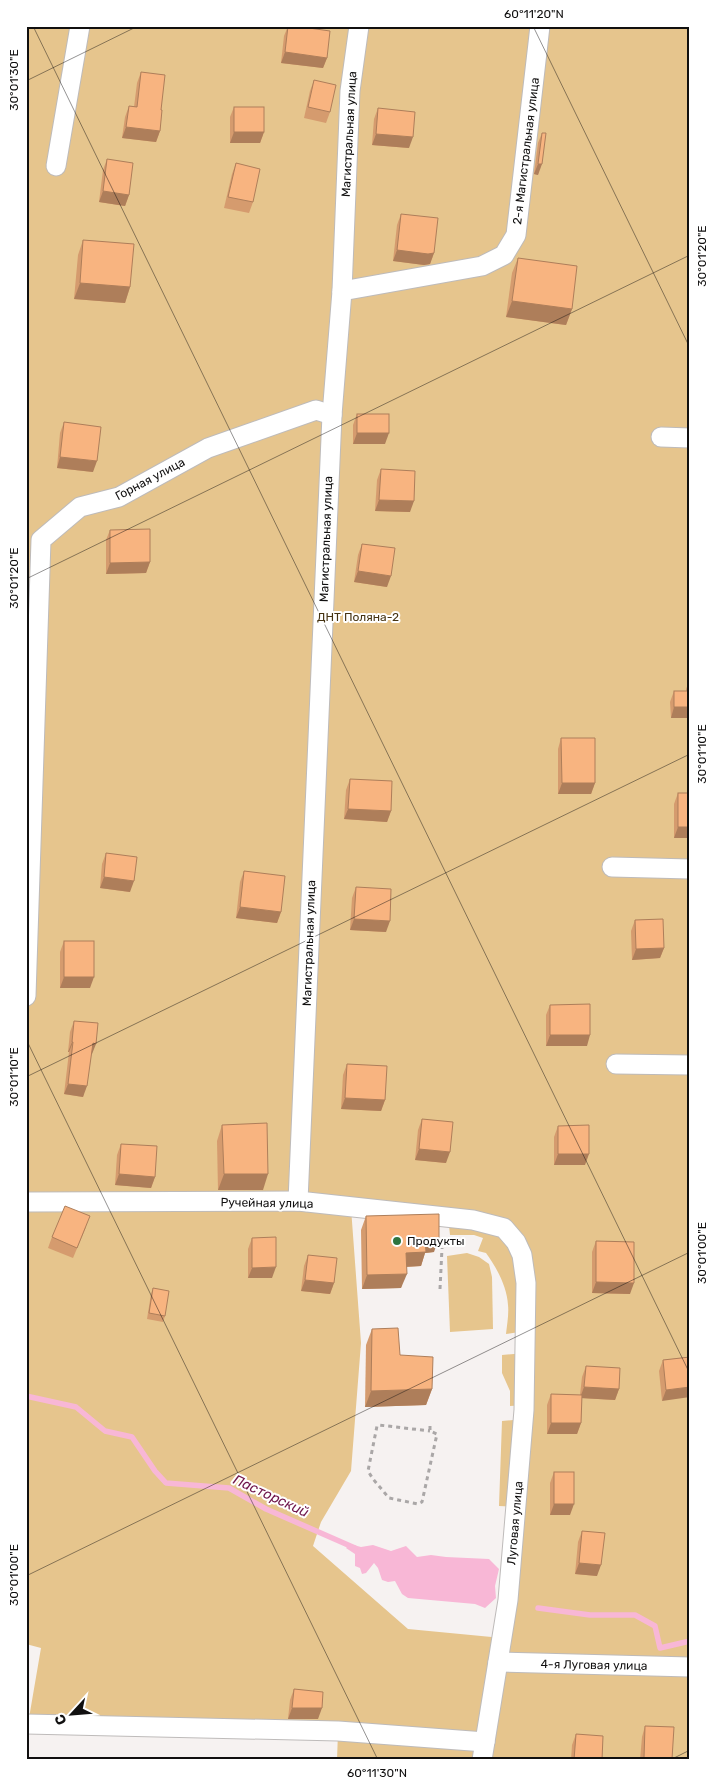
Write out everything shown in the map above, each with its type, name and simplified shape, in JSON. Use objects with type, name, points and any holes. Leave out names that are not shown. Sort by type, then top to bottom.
[{"type":"street","points":[[56,166],[80,26]]},
{"type":"street","name":"Магистральная улица","points":[[298,1202],[332,415],[342,291],[350,91],[359,26]]},
{"type":"street","name":"2-я Магистральная улица","points":[[342,291],[482,266],[504,255],[516,235],[540,26]]},
{"type":"street","name":"Горная улица","points":[[26,996],[28,881],[41,540],[80,507],[119,497],[208,448],[316,410],[332,415]]},
{"type":"street","points":[[661,437],[690,438]]},
{"type":"street","points":[[612,867],[690,869]]},
{"type":"street","points":[[616,1064],[690,1065]]},
{"type":"street","name":"Ручейная улица","points":[[26,1202],[298,1202],[473,1220],[504,1228],[516,1242],[522,1255],[526,1283]]},
{"type":"street","name":"Луговая улица","points":[[483,1751],[508,1600],[523,1414],[526,1283]]},
{"type":"street","name":"4-я Луговая улица","points":[[498,1662],[690,1667]]},
{"type":"street","points":[[26,1724],[338,1731],[483,1751]]},
{"type":"path","points":[[440,1289],[442,1248]]},
{"type":"path","points":[[377,1426],[430,1431],[437,1434],[422,1502],[418,1504],[389,1498],[368,1471],[377,1426]]},
{"type":"path","points":[[430,1426],[430,1431]]},
{"type":"green space","name":"ДНТ Поляна-2","points":[[26,26],[690,26],[690,1760],[337,1760],[338,1732],[29,1718],[41,1648],[26,1644]],"holes":[[[351,1208],[448,1216],[450,1235],[474,1235],[483,1238],[478,1251],[486,1253],[498,1271],[506,1291],[508,1308],[506,1334],[526,1331],[526,1353],[502,1355],[502,1373],[510,1391],[510,1406],[526,1405],[525,1419],[502,1421],[499,1506],[517,1507],[502,1638],[408,1629],[313,1546],[321,1522],[351,1471],[361,1343]]]},
{"type":"green space","points":[[467,1253],[479,1257],[489,1264],[492,1277],[493,1329],[450,1332],[447,1256]]},
{"type":"shaded area","points":[[350,1544],[361,1547],[373,1545],[391,1551],[406,1546],[417,1557],[431,1555],[489,1559],[499,1569],[495,1586],[496,1598],[485,1608],[475,1604],[408,1598],[402,1594],[395,1581],[388,1582],[382,1580],[374,1563],[366,1573],[362,1574],[360,1568],[355,1566],[355,1554],[346,1548]]},
{"type":"building","points":[[288,26],[330,31],[327,58],[285,52]]},
{"type":"building","points":[[141,72],[165,75],[160,131],[126,127],[129,106],[137,107]]},
{"type":"building","points":[[314,80],[336,85],[330,112],[308,107]]},
{"type":"building","points":[[234,107],[264,107],[264,132],[234,132]]},
{"type":"building","points":[[378,108],[415,112],[413,137],[376,134]]},
{"type":"building","points":[[542,133],[546,133],[542,164],[538,164]]},
{"type":"building","points":[[107,159],[133,163],[129,195],[103,191]]},
{"type":"building","points":[[236,163],[260,169],[253,202],[228,197]]},
{"type":"building","points":[[401,214],[438,218],[434,253],[397,250]]},
{"type":"building","points":[[83,240],[134,244],[130,287],[80,283]]},
{"type":"building","points":[[518,258],[577,266],[572,309],[512,301]]},
{"type":"building","points":[[357,414],[389,414],[389,433],[357,433]]},
{"type":"building","points":[[64,422],[101,427],[97,461],[60,457]]},
{"type":"building","points":[[381,469],[415,471],[414,501],[379,500]]},
{"type":"building","points":[[150,529],[150,562],[110,563],[110,530]]},
{"type":"building","points":[[362,544],[395,548],[391,576],[358,571]]},
{"type":"building","points":[[674,691],[690,691],[690,707],[674,707]]},
{"type":"building","points":[[561,738],[595,738],[595,783],[562,783]]},
{"type":"building","points":[[350,779],[392,781],[391,811],[348,809]]},
{"type":"building","points":[[678,793],[690,793],[690,827],[678,827]]},
{"type":"building","points":[[106,853],[137,857],[134,881],[104,877]]},
{"type":"building","points":[[244,871],[285,876],[281,912],[240,907]]},
{"type":"building","points":[[356,887],[391,889],[390,921],[354,919]]},
{"type":"building","points":[[663,919],[664,948],[636,949],[635,920]]},
{"type":"building","points":[[64,941],[94,941],[94,977],[64,977]]},
{"type":"building","points":[[590,1004],[590,1035],[550,1035],[550,1005]]},
{"type":"building","points":[[74,1021],[98,1023],[96,1044],[93,1043],[87,1086],[68,1084]]},
{"type":"building","points":[[347,1064],[387,1066],[385,1100],[345,1098]]},
{"type":"building","points":[[422,1119],[453,1122],[450,1152],[419,1149]]},
{"type":"building","points":[[267,1123],[268,1174],[224,1174],[222,1125]]},
{"type":"building","points":[[589,1125],[589,1154],[558,1154],[558,1126]]},
{"type":"building","points":[[121,1144],[157,1146],[155,1177],[119,1174]]},
{"type":"building","points":[[65,1206],[90,1216],[77,1248],[52,1237]]},
{"type":"building","points":[[439,1214],[439,1238],[425,1240],[426,1252],[406,1253],[407,1274],[367,1275],[366,1216]]},
{"type":"building","points":[[276,1237],[276,1267],[252,1268],[252,1238]]},
{"type":"building","points":[[596,1241],[634,1242],[634,1283],[596,1282]]},
{"type":"building","points":[[308,1255],[337,1258],[334,1283],[305,1280]]},
{"type":"building","points":[[153,1288],[169,1291],[165,1316],[149,1313]]},
{"type":"building","points":[[398,1328],[400,1355],[433,1357],[432,1389],[371,1391],[372,1329]]},
{"type":"building","points":[[690,1357],[690,1387],[666,1390],[663,1360]]},
{"type":"building","points":[[586,1366],[620,1368],[619,1389],[584,1387]]},
{"type":"building","points":[[551,1394],[582,1395],[581,1423],[551,1423]]},
{"type":"building","points":[[554,1472],[574,1472],[574,1504],[554,1504]]},
{"type":"building","points":[[582,1531],[605,1533],[601,1565],[579,1563]]},
{"type":"building","points":[[294,1689],[323,1692],[322,1708],[292,1708]]},
{"type":"building","points":[[645,1726],[674,1727],[672,1759],[644,1758]]},
{"type":"building","points":[[576,1734],[603,1736],[602,1760],[574,1760]]},
{"type":"waterway","name":"Пасторский","points":[[26,1396],[76,1407],[105,1431],[132,1437],[155,1471],[166,1483],[229,1488],[266,1509],[355,1548]]},
{"type":"waterway","name":"Пасторский","points":[[538,1608],[590,1615],[635,1615],[655,1626],[660,1648],[690,1641]]},
{"type":"place","name":"Продукты","points":[[397,1241]]}]
